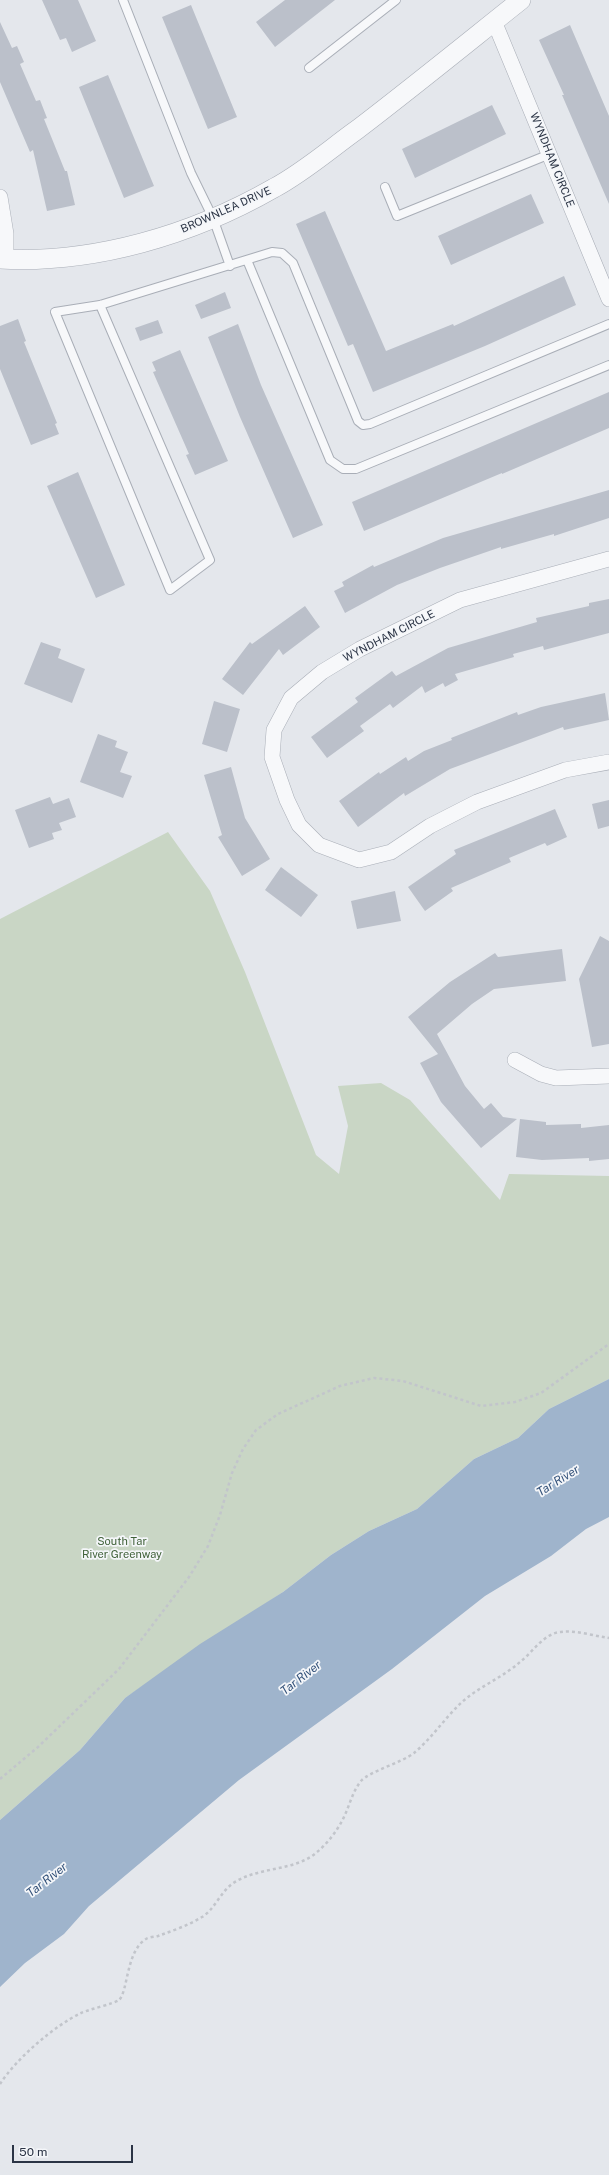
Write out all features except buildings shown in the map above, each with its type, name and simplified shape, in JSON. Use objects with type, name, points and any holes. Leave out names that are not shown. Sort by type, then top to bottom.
[{"type":"street","name":"BROWNLEA DRIVE","points":[[3,259],[49,258],[112,249],[172,234],[247,203],[301,172],[506,8]]},
{"type":"street","name":"WYNDHAM CIRCLE","points":[[506,8],[550,154],[609,299]]},
{"type":"street","points":[[0,197],[6,234],[3,259]]},
{"type":"street","name":"WYNDHAM CIRCLE","points":[[609,559],[460,600],[360,649],[322,672],[291,698],[274,730],[272,757],[287,800],[300,825],[319,845],[359,860],[391,852],[430,826],[477,802],[565,770],[609,762]]},
{"type":"street","points":[[515,1060],[541,1074],[556,1078],[609,1076]]},
{"type":"lane","points":[[123,0],[191,173],[213,218],[230,266]]},
{"type":"lane","points":[[309,68],[396,0]]},
{"type":"lane","points":[[385,187],[397,216],[550,154]]},
{"type":"lane","points":[[100,305],[210,560],[170,590],[55,312],[100,305],[272,252],[282,253],[293,263],[358,421],[363,424],[370,424],[609,324]]},
{"type":"lane","points":[[247,260],[330,460],[343,470],[356,469],[609,365]]},
{"type":"path","points":[[0,1779],[38,1747],[119,1668],[189,1577],[208,1546],[220,1515],[232,1472],[243,1449],[256,1430],[278,1414],[340,1386],[374,1378],[403,1381],[481,1406],[515,1402],[541,1393],[609,1344]]},
{"type":"path","points":[[0,2084],[10,2068],[22,2056],[63,2025],[85,2012],[118,2001],[122,1996],[128,1968],[135,1952],[146,1939],[204,1916],[219,1896],[232,1884],[255,1872],[303,1861],[316,1853],[329,1840],[342,1821],[362,1780],[397,1764],[415,1752],[462,1701],[522,1662],[548,1636],[561,1632],[609,1638]]},
{"type":"green space","name":"South Tar River Greenway","points":[[168,832],[210,891],[245,972],[316,1155],[339,1174],[348,1126],[338,1086],[381,1083],[410,1100],[500,1200],[509,1174],[609,1176],[609,1379],[549,1409],[518,1438],[474,1459],[417,1509],[369,1531],[331,1555],[283,1592],[125,1698],[80,1750],[0,1820],[0,919]]},
{"type":"water","name":"Tar River","points":[[609,1379],[609,1517],[586,1529],[551,1556],[485,1596],[392,1669],[239,1780],[89,1906],[64,1934],[25,1963],[0,1987],[0,1820],[80,1750],[125,1698],[200,1644],[283,1592],[331,1555],[369,1531],[417,1509],[474,1459],[518,1438],[549,1409]]}]
